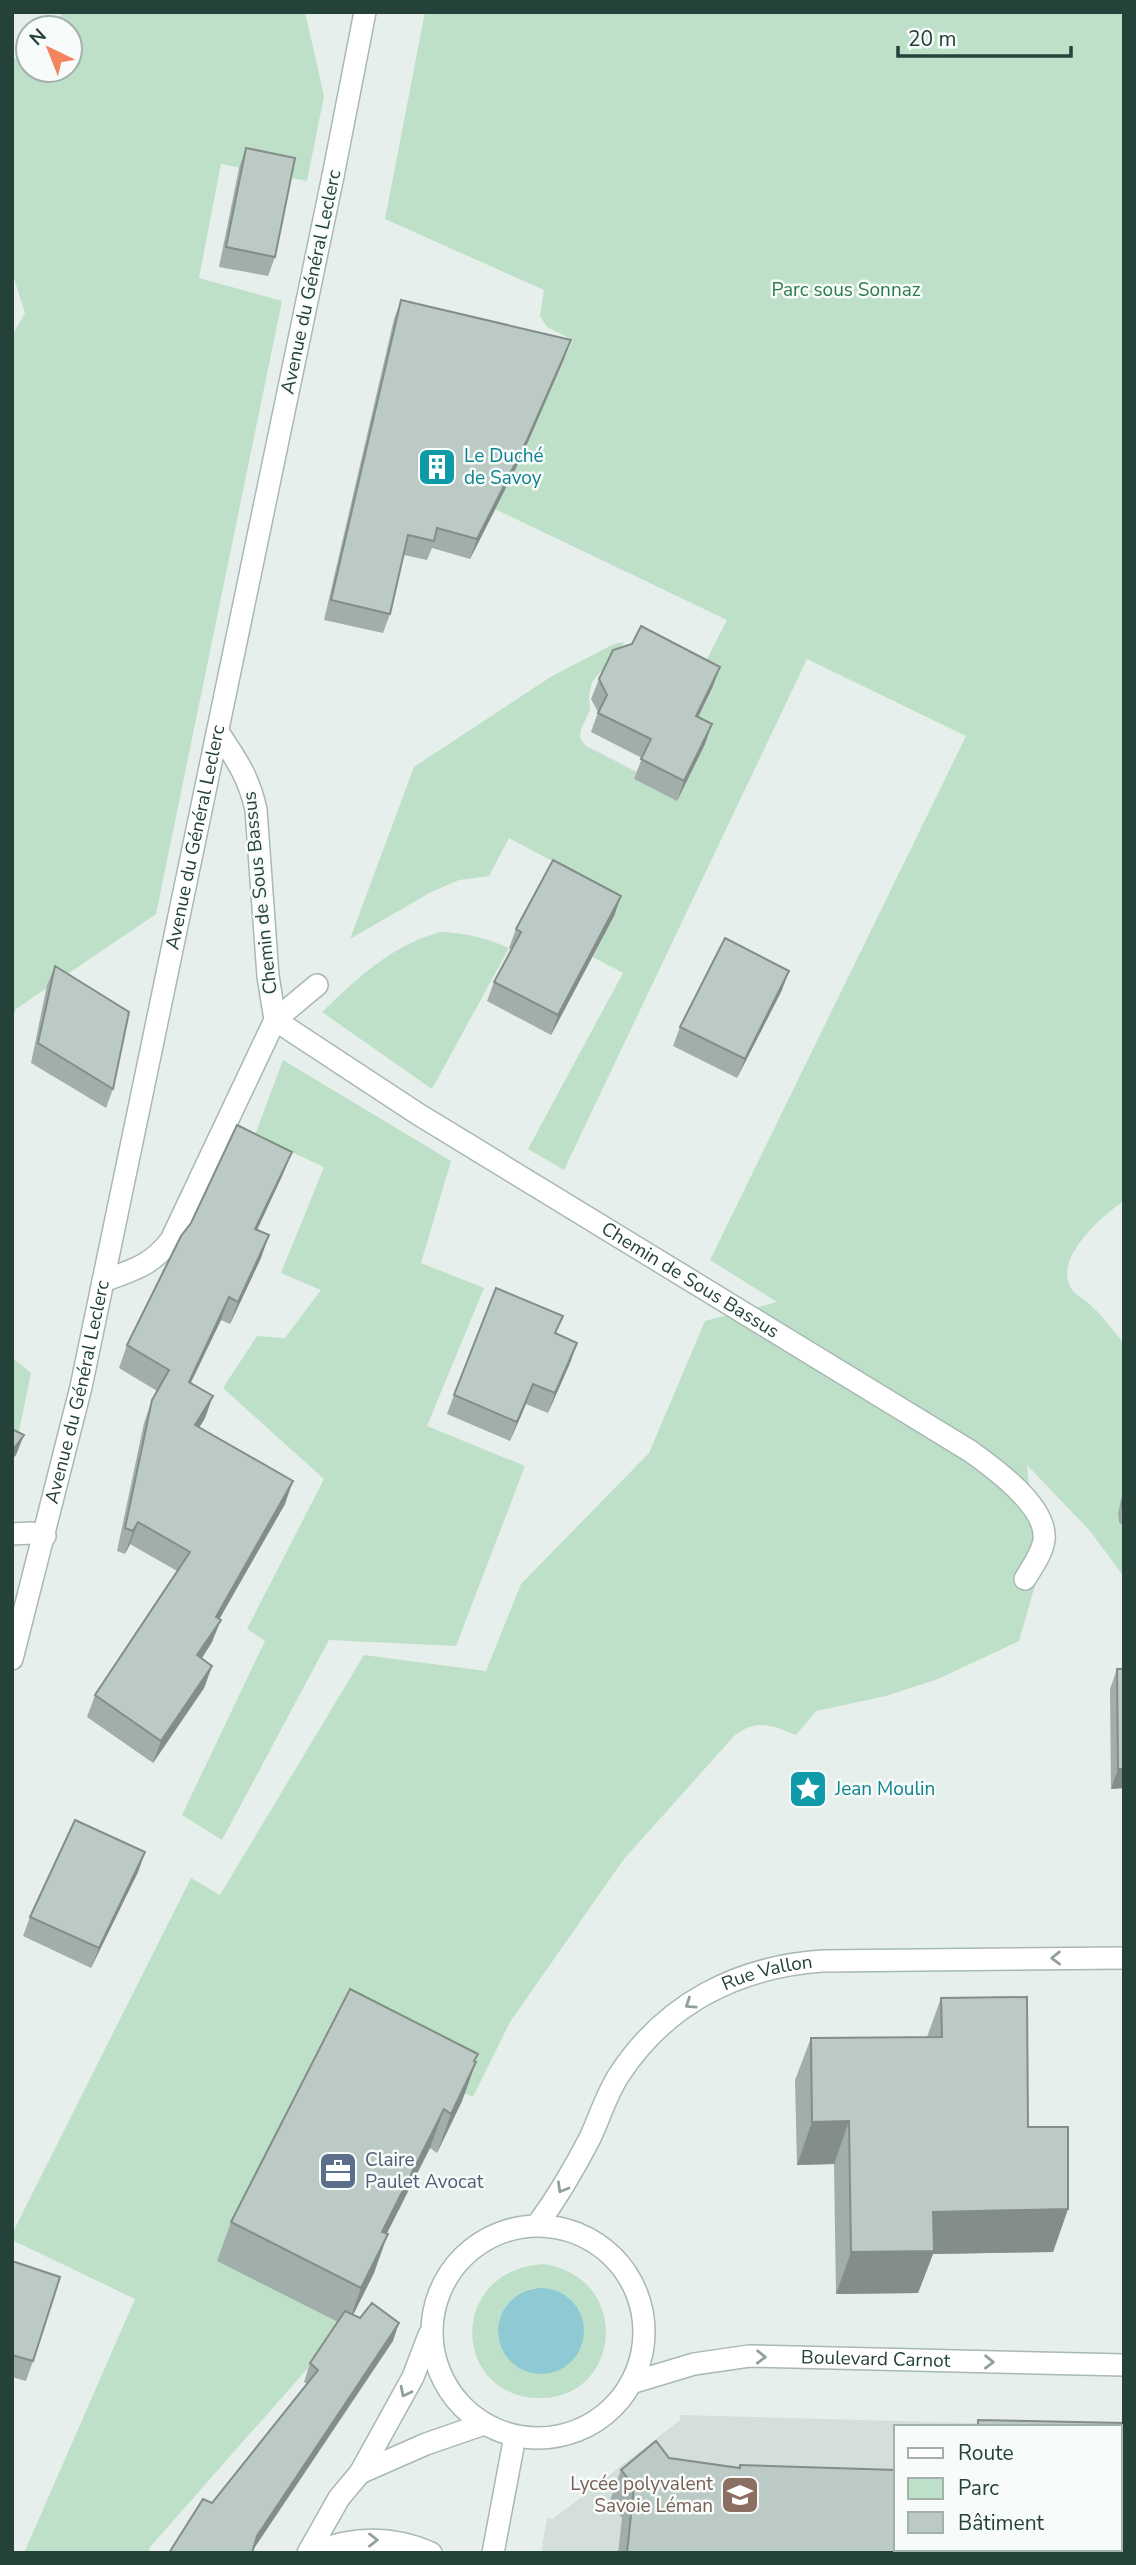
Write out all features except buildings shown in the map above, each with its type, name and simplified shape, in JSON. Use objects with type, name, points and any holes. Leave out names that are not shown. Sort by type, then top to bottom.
[{"type":"street","name":"Avenue du Général Leclerc","points":[[12,1659],[81,1387],[365,12]]},
{"type":"street","name":"Chemin de Sous Bassus","points":[[103,1282],[141,1267],[158,1256],[171,1240],[275,1020],[268,976],[253,799],[242,767],[218,732]]},
{"type":"street","points":[[275,1020],[317,985]]},
{"type":"street","name":"Chemin de Sous Bassus","points":[[275,1020],[418,1114],[994,1468],[1016,1488],[1043,1525],[1044,1540],[1025,1579]]},
{"type":"street","points":[[12,1534],[31,1533],[45,1536]]},
{"type":"street","name":"Rue Vallon","points":[[537,2225],[564,2186],[619,2075],[664,2022],[691,2001],[722,1985],[754,1972],[793,1963],[1124,1958]]},
{"type":"street","points":[[308,2553],[339,2498],[360,2473],[413,2377],[431,2329],[435,2305],[444,2282],[463,2256],[497,2234],[537,2225],[559,2227],[580,2234],[599,2245],[616,2259],[629,2277],[638,2297],[645,2341],[631,2383],[610,2409],[582,2429],[549,2438],[515,2436],[484,2424],[470,2415],[448,2391],[435,2361],[431,2329]]},
{"type":"street","name":"Boulevard Carnot","points":[[631,2383],[694,2364],[749,2356],[1124,2365]]},
{"type":"street","points":[[360,2473],[426,2444],[484,2424]]},
{"type":"street","points":[[493,2553],[515,2436]]},
{"type":"street","points":[[314,2553],[333,2545],[360,2540],[388,2540],[416,2546],[431,2553]]},
{"type":"shaded area","name":"Lycée polyvalent Savoie Léman","points":[[680,2415],[1050,2425],[894,2425],[894,2551],[1122,2551],[1124,2427],[1124,2553],[541,2553],[547,2518],[553,2519],[680,2420]]},
{"type":"green space","points":[[305,12],[324,96],[307,181],[221,164],[199,278],[282,301],[156,914],[16,1009],[12,1019],[12,336],[25,313],[12,272],[12,57],[14,84],[84,84],[84,14],[61,14]]},
{"type":"green space","name":"Parc sous Sonnaz","points":[[425,12],[1124,12],[1124,1201],[1104,1216],[1082,1239],[1074,1251],[1067,1277],[1076,1294],[1097,1311],[1124,1343],[1124,1577],[1090,1531],[1027,1465],[1038,1575],[1019,1641],[938,1679],[886,1696],[816,1711],[796,1735],[779,1728],[757,1725],[734,1736],[624,1859],[510,2022],[473,2097],[336,2028],[345,2326],[150,2547],[148,2553],[24,2553],[135,2299],[12,2240],[12,2234],[191,1878],[220,1895],[364,1655],[486,1671],[521,1584],[649,1453],[705,1321],[777,1302],[710,1260],[966,736],[807,659],[564,1170],[528,1149],[623,973],[593,957],[613,916],[554,862],[509,838],[489,876],[459,880],[431,892],[350,939],[414,767],[552,676],[614,644],[624,642],[614,663],[601,671],[592,682],[590,710],[580,738],[586,746],[637,772],[634,779],[677,800],[697,678],[727,620],[495,509],[573,340],[547,327],[540,316],[544,290],[385,219]]},
{"type":"green space","points":[[441,932],[476,937],[509,948],[432,1089],[322,1012],[376,964],[406,945]]},
{"type":"green space","points":[[283,1060],[451,1161],[421,1263],[484,1288],[427,1426],[525,1466],[456,1646],[329,1640],[222,1840],[182,1815],[265,1641],[247,1629],[324,1479],[223,1388],[257,1336],[285,1338],[321,1290],[281,1273],[324,1167],[255,1135]]},
{"type":"green space","points":[[12,1357],[31,1373],[18,1436],[12,1433]]},
{"type":"green space","points":[[544,2264],[573,2274],[593,2292],[604,2314],[606,2338],[600,2361],[586,2381],[565,2394],[537,2398],[509,2392],[489,2377],[476,2356],[472,2332],[477,2308],[490,2287],[512,2271]],"holes":[[[537,2287],[498,2338],[500,2319],[507,2304],[519,2294]]]},
{"type":"water","points":[[533,2288],[549,2288],[572,2300],[581,2314],[584,2331],[581,2348],[572,2362],[549,2374],[533,2374],[517,2367],[505,2355],[498,2339],[498,2323],[505,2307],[517,2295]]},
{"type":"place","name":"Le Duché de Savoy","points":[[437,467]]},
{"type":"place","name":"Jean Moulin","points":[[808,1789]]},
{"type":"place","name":"Claire Paulet Avocat","points":[[338,2171]]},
{"type":"place","name":"Lycée polyvalent Savoie Léman","points":[[740,2495]]}]
